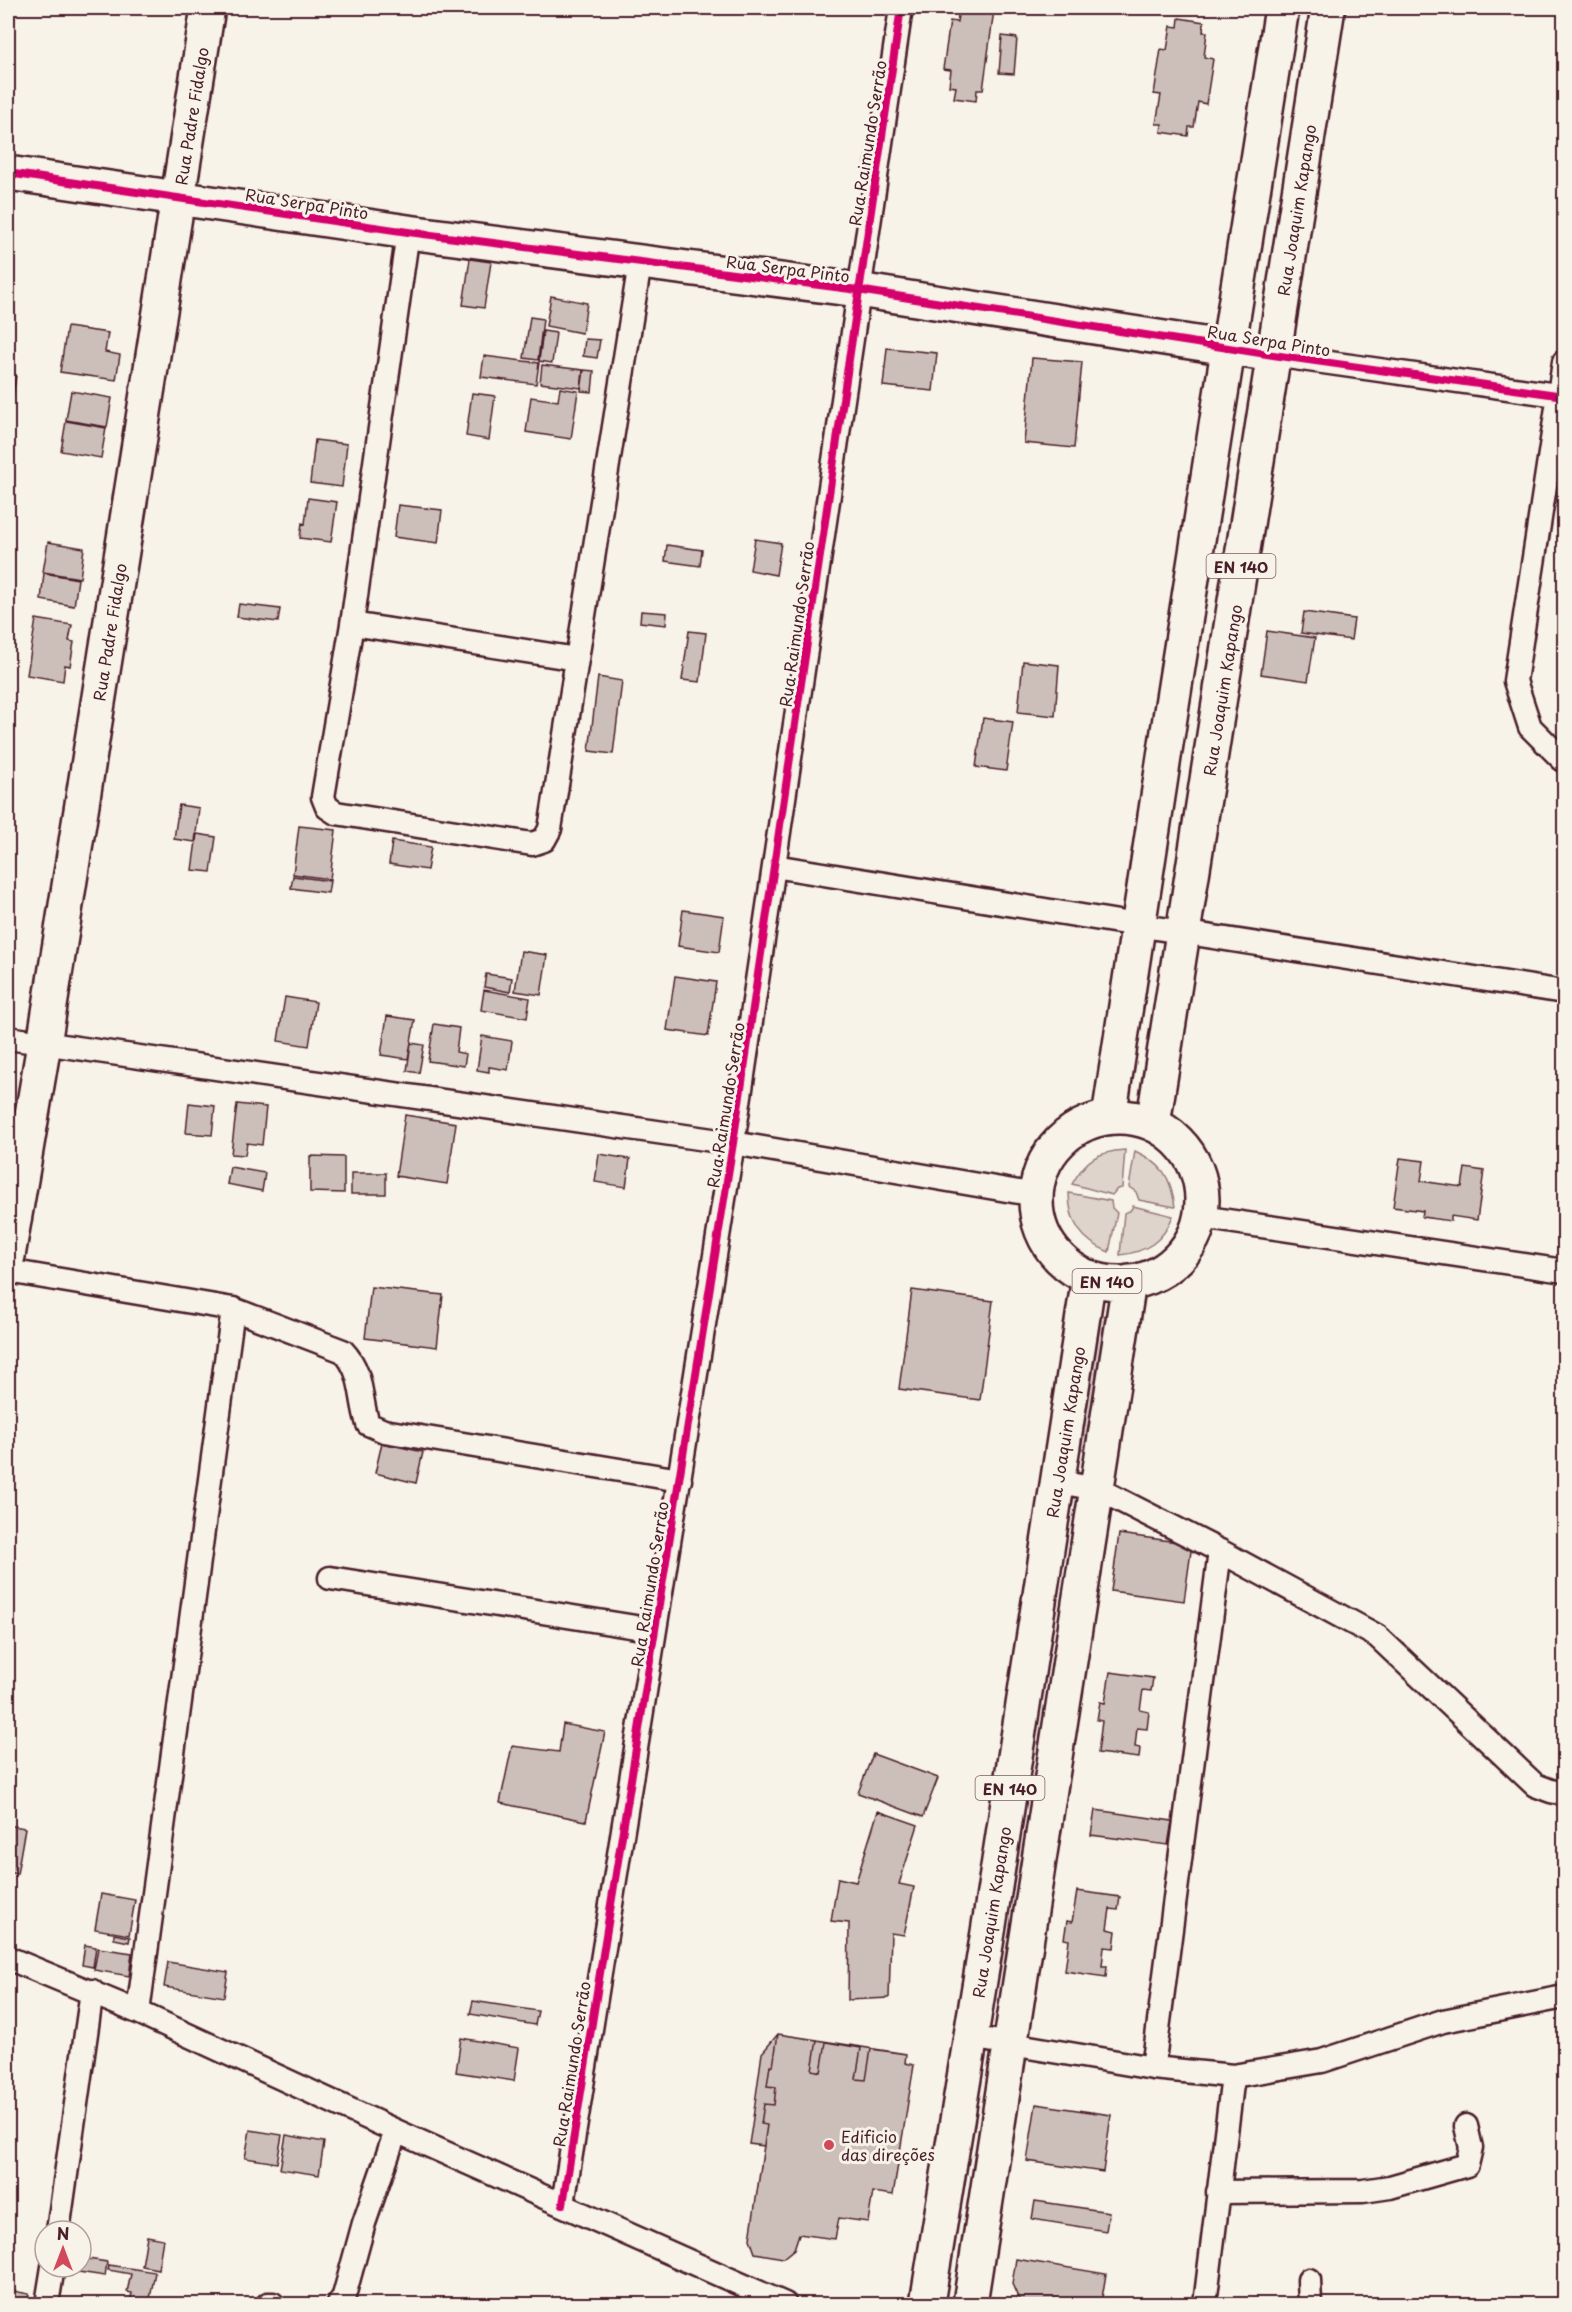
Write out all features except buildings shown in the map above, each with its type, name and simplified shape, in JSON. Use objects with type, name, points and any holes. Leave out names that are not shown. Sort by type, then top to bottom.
[{"type":"main road","name":"Rua Padre Fidalgo","points":[[8,1256],[44,1044],[208,8]]},
{"type":"main road","name":"EN 140","points":[[1109,1117],[1181,642],[1230,348],[1282,8]]},
{"type":"main road","name":"Rua Joaquim Kapango","points":[[1153,1124],[1329,8]]},
{"type":"main road","points":[[1271,79],[1316,87]]},
{"type":"main road","name":"Rua Serpa Pinto","points":[[8,173],[408,232],[858,290],[1273,355]]},
{"type":"main road","points":[[1181,642],[1228,650]]},
{"type":"main road","name":"EN 140","points":[[1109,1117],[1131,1118],[1153,1124],[1176,1139],[1194,1162],[1202,1189],[1201,1217],[1191,1241],[1175,1261],[1154,1275],[1129,1282],[1109,1282],[1089,1277],[1066,1264],[1049,1245],[1038,1221],[1036,1195],[1042,1167],[1058,1143],[1081,1126],[1109,1117]]},
{"type":"main road","name":"Rua Joaquim Kapango","points":[[921,2301],[970,2037],[1089,1277]]},
{"type":"main road","name":"EN 140","points":[[921,2301],[942,2295],[957,2297],[971,2304],[1129,1282]]},
{"type":"main road","points":[[1016,1751],[1055,1759]]},
{"type":"street","name":"Rua Raimundo Serrão","points":[[563,2204],[733,1143],[901,8]]},
{"type":"street","points":[[408,232],[352,624],[323,796],[327,807],[336,813],[532,844],[544,840],[550,829],[640,263]]},
{"type":"street","name":"Rua Serpa Pinto","points":[[1273,355],[1562,395]]},
{"type":"street","points":[[1564,362],[1562,395],[1515,681],[1530,727],[1564,760]]},
{"type":"street","points":[[352,624],[577,658]]},
{"type":"street","points":[[774,866],[1564,992]]},
{"type":"street","points":[[8,1038],[733,1143],[1036,1195]]},
{"type":"street","points":[[1201,1217],[1564,1271]]},
{"type":"street","points":[[8,1271],[232,1309],[343,1351],[352,1361],[358,1373],[362,1408],[368,1424],[384,1431],[680,1480]]},
{"type":"street","points":[[138,2012],[232,1309]]},
{"type":"street","points":[[1058,1482],[1098,1489],[1220,1551],[1377,1636],[1535,1785],[1564,1794]]},
{"type":"street","points":[[1153,2068],[1220,1551]]},
{"type":"street","points":[[330,1578],[654,1630]]},
{"type":"street","points":[[8,1958],[92,1991],[396,2132],[785,2304]]},
{"type":"street","points":[[60,2219],[92,1991]]},
{"type":"street","points":[[970,2037],[1153,2068],[1233,2076],[1322,2061],[1443,2021],[1564,1997]]},
{"type":"street","points":[[1205,2304],[1233,2076]]},
{"type":"street","points":[[1218,2192],[1363,2191],[1390,2187],[1467,2165],[1471,2148],[1466,2126]]},
{"type":"street","points":[[339,2304],[344,2296],[364,2223],[396,2132]]},
{"type":"street","points":[[47,2304],[50,2279]]},
{"type":"street","points":[[1309,2280],[1310,2304]]},
{"type":"street","points":[[268,2304],[273,2304]]},
{"type":"shaded area","points":[[1125,1150],[1122,1188],[1117,1189],[1112,1195],[1072,1184],[1082,1168],[1093,1158]]},
{"type":"shaded area","points":[[1135,1151],[1152,1161],[1164,1173],[1171,1187],[1175,1207],[1139,1200],[1136,1192],[1129,1187]]},
{"type":"shaded area","points":[[1069,1193],[1111,1201],[1112,1208],[1117,1213],[1109,1252],[1091,1242],[1079,1230],[1071,1213]]},
{"type":"shaded area","points":[[1133,1206],[1173,1216],[1159,1239],[1153,1244],[1138,1251],[1120,1255],[1124,1213],[1130,1211]]},
{"type":"shaded area","points":[[1099,1316],[1108,1316],[1086,1451],[1078,1447]]},
{"type":"cycle path","points":[[563,2204],[733,1143],[901,8]]},
{"type":"cycle path","points":[[8,173],[408,232],[858,290],[1273,355],[1564,396]]},
{"type":"place","name":"Edificio das direções","points":[[829,2145]]}]
